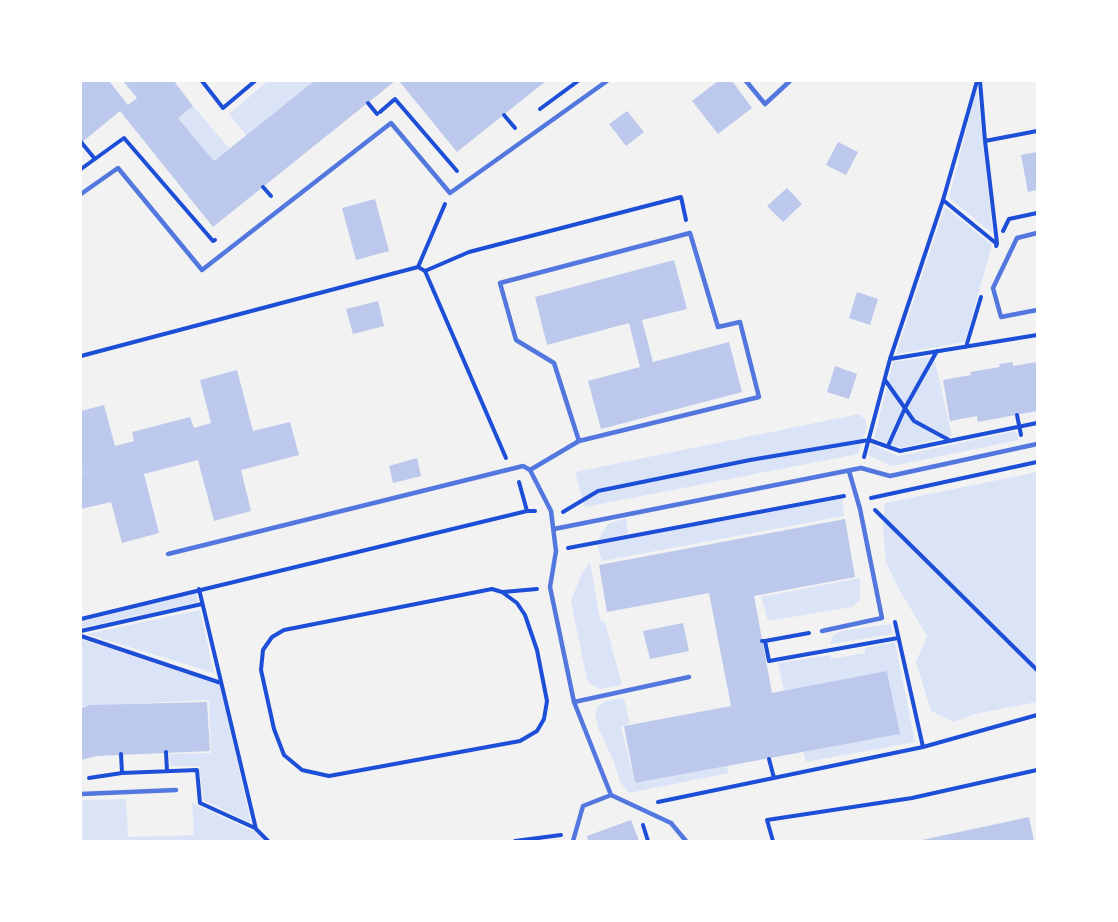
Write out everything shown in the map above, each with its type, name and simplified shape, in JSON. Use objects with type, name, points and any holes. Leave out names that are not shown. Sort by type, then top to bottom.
[{"type":"lane","points":[[81,194],[118,168],[202,270],[391,123],[450,193],[607,81]]},
{"type":"lane","points":[[746,81],[765,104],[790,81]]},
{"type":"lane","points":[[530,470],[579,441],[759,397],[740,322],[718,327],[690,233],[500,283],[516,340],[554,363],[579,441]]},
{"type":"lane","points":[[1037,233],[1017,238],[993,288],[1001,317],[1037,310]]},
{"type":"lane","points":[[554,529],[861,468],[890,476],[1037,444]]},
{"type":"lane","points":[[168,554],[523,466],[530,470],[551,511],[556,550],[550,587],[574,702],[611,795],[671,823],[686,841]]},
{"type":"lane","points":[[822,631],[882,618],[849,471]]},
{"type":"lane","points":[[574,702],[689,676]]},
{"type":"lane","points":[[81,794],[176,790]]},
{"type":"lane","points":[[573,841],[583,806],[611,795]]},
{"type":"path","points":[[202,81],[223,108],[255,81]]},
{"type":"path","points":[[978,81],[997,244]]},
{"type":"path","points":[[861,468],[890,359],[943,200],[978,81]]},
{"type":"path","points":[[368,103],[377,114]]},
{"type":"path","points":[[504,115],[515,128]]},
{"type":"path","points":[[985,141],[1037,132]]},
{"type":"path","points":[[81,142],[95,159]]},
{"type":"path","points":[[263,187],[271,196]]},
{"type":"path","points":[[418,267],[450,193]]},
{"type":"path","points":[[425,271],[469,252],[681,197],[690,233]]},
{"type":"path","points":[[943,200],[997,244]]},
{"type":"path","points":[[993,255],[1009,219],[1037,213]]},
{"type":"path","points":[[81,356],[418,267],[425,271],[506,459],[514,468],[527,511]]},
{"type":"path","points":[[966,346],[983,290]]},
{"type":"path","points":[[890,359],[1037,335]]},
{"type":"path","points":[[888,446],[905,408],[937,351]]},
{"type":"path","points":[[885,380],[914,420],[950,441]]},
{"type":"path","points":[[1017,415],[1020,426]]},
{"type":"path","points":[[560,514],[598,491],[750,460],[869,440],[900,451],[1037,423]]},
{"type":"path","points":[[1037,462],[868,501],[1037,670]]},
{"type":"path","points":[[556,550],[856,494]]},
{"type":"path","points":[[81,619],[527,511],[551,511]]},
{"type":"path","points":[[502,592],[517,603],[525,615],[537,650],[547,701],[544,719],[537,731],[520,741],[329,776],[302,770],[284,755],[274,729],[261,670],[263,650],[272,637],[284,630],[469,593],[492,589],[502,592],[550,587]]},
{"type":"path","points":[[199,589],[256,829],[268,841]]},
{"type":"path","points":[[81,631],[202,603]]},
{"type":"path","points":[[81,636],[222,683]]},
{"type":"path","points":[[785,636],[764,641],[769,661],[898,638]]},
{"type":"path","points":[[637,807],[923,747],[1037,715]]},
{"type":"path","points":[[166,752],[167,771]]},
{"type":"path","points":[[121,754],[122,773]]},
{"type":"path","points":[[770,759],[774,778]]},
{"type":"path","points":[[772,841],[767,820],[912,798],[1037,770]]},
{"type":"path","points":[[515,841],[574,834]]},
{"type":"shaded area","points":[[268,81],[314,81],[246,135],[229,114]]},
{"type":"shaded area","points":[[977,88],[993,234],[949,198]]},
{"type":"shaded area","points":[[193,106],[229,148],[214,161],[178,118]]},
{"type":"shaded area","points":[[945,207],[992,245],[965,342],[896,354]]},
{"type":"shaded area","points":[[934,356],[952,436],[901,448],[874,438],[893,362]]},
{"type":"shaded area","points":[[859,414],[865,419],[867,427],[858,454],[585,507],[575,472]]},
{"type":"shaded area","points":[[1016,431],[1019,440],[892,466],[868,455],[871,444],[898,456]]},
{"type":"shaded area","points":[[1037,472],[1037,702],[975,714],[954,722],[931,711],[916,662],[927,636],[897,586],[886,562],[883,529],[885,503]]},
{"type":"shaded area","points":[[842,499],[844,516],[602,561],[597,544]]},
{"type":"shaded area","points":[[626,518],[628,534],[598,540],[608,524]]},
{"type":"shaded area","points":[[590,562],[600,620],[605,622],[622,685],[600,689],[587,680],[571,601],[581,575]]},
{"type":"shaded area","points":[[860,578],[860,600],[852,607],[768,621],[761,597]]},
{"type":"shaded area","points":[[196,592],[198,602],[81,628],[81,622]]},
{"type":"shaded area","points":[[200,610],[214,673],[87,634]]},
{"type":"shaded area","points":[[891,624],[893,634],[830,644],[833,635],[841,631]]},
{"type":"shaded area","points":[[81,639],[220,685],[251,823],[203,800],[199,766],[170,766],[169,754],[211,753],[209,700],[81,706]]},
{"type":"shaded area","points":[[895,642],[915,742],[806,762],[803,752],[899,734],[888,672],[784,691],[778,663],[831,655],[831,659],[865,653],[865,648]]},
{"type":"shaded area","points":[[624,698],[630,723],[621,727],[635,783],[727,766],[729,773],[629,793],[620,782],[595,715],[597,707],[605,701]]},
{"type":"shaded area","points":[[126,799],[128,837],[194,835],[192,803],[253,831],[264,841],[81,841],[81,800]]},
{"type":"building","points":[[81,81],[109,81],[128,105],[137,98],[123,81],[174,81],[193,106],[178,118],[214,161],[314,81],[395,81],[213,227],[120,111],[81,143]]},
{"type":"building","points":[[399,81],[546,81],[457,152]]},
{"type":"building","points":[[718,81],[732,81],[752,108],[718,134],[692,101]]},
{"type":"building","points":[[627,111],[644,132],[626,146],[609,124]]},
{"type":"building","points":[[838,142],[858,152],[846,175],[826,165]]},
{"type":"building","points":[[1037,152],[1037,190],[1028,192],[1021,155]]},
{"type":"building","points":[[787,188],[802,204],[783,222],[767,206]]},
{"type":"building","points":[[375,199],[389,251],[356,260],[342,208]]},
{"type":"building","points":[[674,260],[687,309],[642,320],[653,362],[729,342],[742,392],[601,429],[588,381],[640,367],[629,323],[547,345],[535,297]]},
{"type":"building","points":[[857,292],[878,299],[870,325],[849,318]]},
{"type":"building","points":[[378,301],[384,326],[353,334],[346,309]]},
{"type":"building","points":[[1013,362],[1013,366],[1037,362],[1037,411],[978,422],[977,416],[950,421],[943,380],[971,375],[970,372],[1000,367],[999,364]]},
{"type":"building","points":[[835,366],[857,374],[849,399],[827,392]]},
{"type":"building","points":[[237,370],[253,431],[290,422],[299,455],[241,470],[251,511],[214,521],[198,460],[144,474],[159,533],[122,543],[111,502],[81,509],[81,474],[83,473],[81,411],[104,405],[115,446],[134,441],[132,432],[190,417],[194,428],[211,423],[200,380]]},
{"type":"building","points":[[417,458],[421,476],[393,483],[389,466]]},
{"type":"building","points":[[845,519],[855,577],[754,596],[772,693],[887,671],[900,734],[635,783],[624,726],[731,706],[709,593],[607,612],[599,565]]},
{"type":"building","points":[[683,623],[689,651],[650,659],[643,631]]},
{"type":"building","points":[[207,702],[210,751],[97,756],[81,760],[81,708],[90,705]]},
{"type":"building","points":[[1029,817],[1034,841],[922,841],[922,840]]},
{"type":"building","points":[[631,820],[639,841],[588,841],[587,836]]}]
